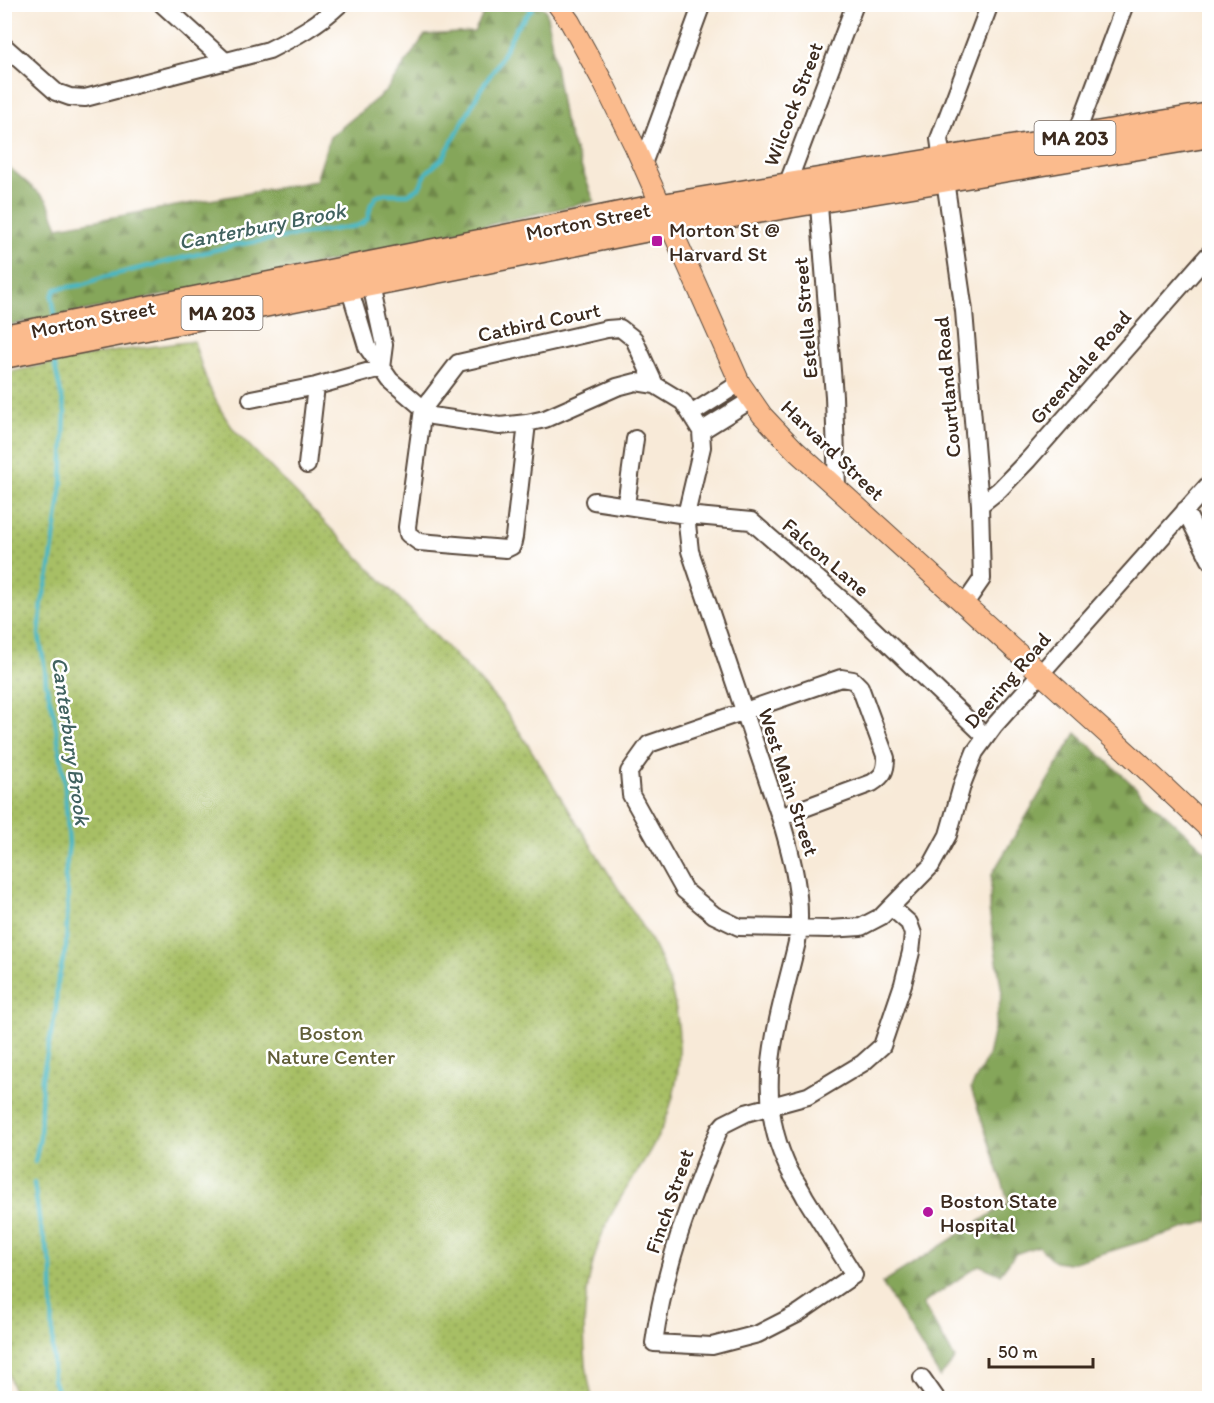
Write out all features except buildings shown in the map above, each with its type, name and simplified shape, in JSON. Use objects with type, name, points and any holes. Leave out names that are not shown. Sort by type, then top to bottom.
[{"type":"highway","name":"Morton Street","points":[[4,337],[358,276],[667,216],[1076,147],[1209,115]]},
{"type":"highway","name":"Morton Street","points":[[1076,147],[1209,135]]},
{"type":"highway","name":"Morton Street","points":[[667,216],[787,185],[818,190]]},
{"type":"highway","name":"Morton Street","points":[[4,356],[358,276]]},
{"type":"main road","name":"Harvard Street","points":[[557,4],[570,22],[604,84],[667,216],[740,383],[762,415],[796,451],[1209,830]]},
{"type":"street","points":[[162,4],[226,62]]},
{"type":"street","points":[[4,46],[56,92],[70,97],[85,98],[269,50],[296,37],[328,16],[340,4]]},
{"type":"street","points":[[643,164],[702,4]]},
{"type":"street","name":"Wilcock Street","points":[[787,185],[855,4]]},
{"type":"street","name":"Courtland Road","points":[[963,605],[982,579],[980,505],[964,311],[939,139],[990,4]]},
{"type":"street","points":[[1076,147],[1125,4]]},
{"type":"street","name":"Estella Street","points":[[818,190],[834,396],[837,488]]},
{"type":"street","name":"Greendale Road","points":[[980,505],[999,490],[1028,460],[1209,254]]},
{"type":"street","points":[[358,276],[384,345],[381,368]]},
{"type":"street","name":"Catbird Court","points":[[423,409],[458,363],[607,329],[620,328],[634,339],[655,385]]},
{"type":"street","points":[[251,399],[316,386],[381,368]]},
{"type":"street","points":[[381,368],[432,416],[500,426],[544,419],[617,387],[636,382],[655,385],[683,402],[701,431],[751,400]]},
{"type":"street","points":[[691,414],[740,383]]},
{"type":"street","points":[[307,465],[316,386]]},
{"type":"street","points":[[423,409],[407,527],[408,534],[419,542],[506,549],[512,546],[527,423]]},
{"type":"street","name":"West Main Street","points":[[654,1342],[712,1346],[758,1334],[799,1313],[854,1275],[785,1163],[775,1137],[769,1106],[768,1077],[774,1036],[800,928],[792,860],[780,817],[690,551],[686,515],[702,447],[701,431]]},
{"type":"street","points":[[626,505],[635,439]]},
{"type":"street","name":"Deering Road","points":[[780,817],[872,783],[882,777],[886,769],[886,758],[860,687],[853,680],[841,678],[649,744],[630,772],[631,795],[684,890],[714,915],[738,927],[861,927],[882,916],[931,866],[948,836],[963,782],[975,752],[986,737],[1209,483]]},
{"type":"street","name":"Falcon Lane","points":[[594,501],[686,515],[751,521],[848,605],[986,737]]},
{"type":"street","points":[[1185,510],[1209,560]]},
{"type":"street","name":"Finch Street","points":[[654,1342],[665,1282],[697,1186],[719,1130],[733,1119],[769,1106],[808,1096],[863,1063],[882,1046],[903,984],[913,934],[909,922],[891,907]]},
{"type":"street","points":[[922,1378],[936,1398]]},
{"type":"green space","points":[[488,5],[540,5],[546,10],[564,120],[594,201],[279,273],[5,326],[4,163],[47,200],[58,227],[316,181],[330,137],[386,91],[425,35],[474,32]]},
{"type":"green space","name":"Boston Nature Center","points":[[194,341],[210,387],[220,409],[234,430],[501,705],[648,936],[661,961],[671,988],[677,1015],[678,1070],[673,1097],[664,1123],[651,1149],[619,1200],[596,1252],[587,1293],[584,1335],[592,1398],[16,1398],[4,1360],[5,373],[103,353]]},
{"type":"green space","points":[[1076,733],[1209,854],[1209,1221],[1068,1264],[1055,1262],[1038,1246],[1015,1254],[1000,1274],[979,1265],[923,1304],[955,1359],[940,1377],[882,1283],[1009,1203],[971,1088],[988,1056],[1002,993],[989,910],[992,874]]},
{"type":"waterway","name":"Canterbury Brook","points":[[55,315],[52,296],[56,289],[82,285],[104,277],[235,245],[356,226],[368,218],[371,204],[377,196],[408,194],[419,188],[427,172],[443,158],[516,28],[532,9]]},
{"type":"waterway","name":"Canterbury Brook","points":[[35,1162],[40,1137],[42,1078],[56,1010],[57,985],[66,947],[68,895],[65,876],[69,844],[64,778],[39,635],[42,602],[49,574],[62,484],[65,412],[54,362]]},
{"type":"waterway","name":"Canterbury Brook","points":[[34,1183],[40,1225],[52,1267],[53,1379],[59,1398]]},
{"type":"place","name":"Morton St @ Harvard St","points":[[657,241]]},
{"type":"place","name":"Boston State Hospital","points":[[928,1212]]}]
